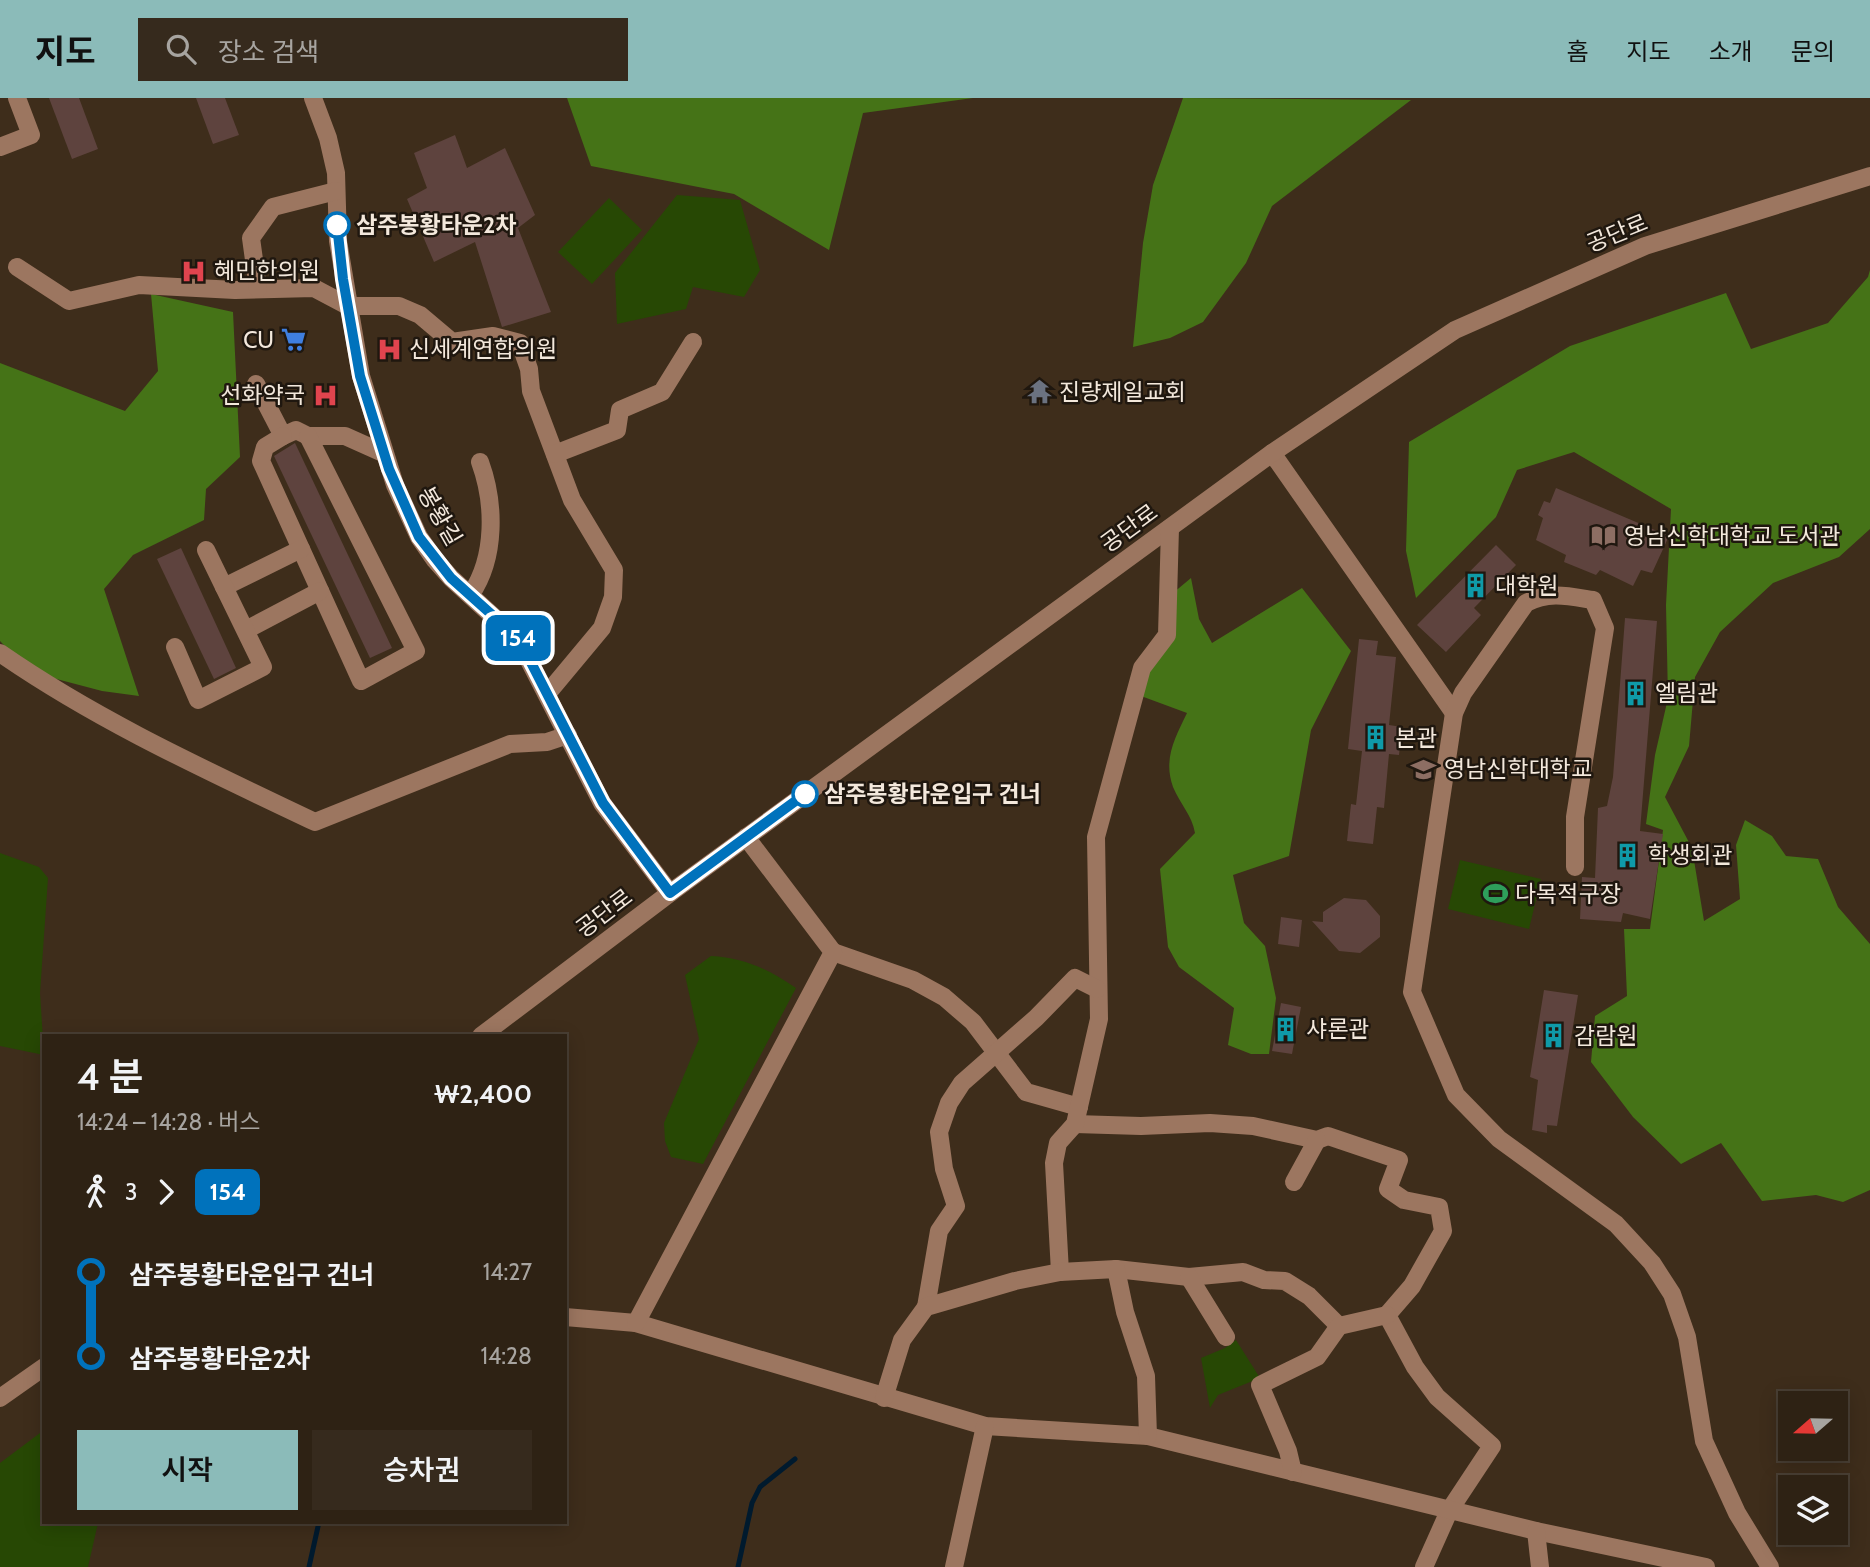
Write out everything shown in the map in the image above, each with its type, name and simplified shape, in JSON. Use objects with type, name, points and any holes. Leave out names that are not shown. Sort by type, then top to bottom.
[{"type":"street","points":[[0,147],[32,135],[18,98]]},
{"type":"street","name":"봉황길","points":[[313,98],[328,138],[336,191],[338,242],[360,376],[383,453],[419,537],[451,578],[519,639],[603,803],[670,893]]},
{"type":"street","name":"공단로","points":[[484,1034],[670,893],[1272,453],[1455,330],[1645,246],[1870,176]]},
{"type":"street","points":[[258,289],[251,238],[273,207],[336,191]]},
{"type":"street","points":[[17,267],[69,301],[139,285],[314,288],[348,306],[399,306],[420,315],[452,342],[493,336],[520,343],[529,369],[531,390],[572,500],[614,570],[613,597],[603,628],[548,694]]},
{"type":"street","points":[[555,454],[617,430],[620,410],[662,392],[693,342]]},
{"type":"street","points":[[256,384],[283,436]]},
{"type":"street","points":[[309,436],[416,651],[362,681],[261,461],[265,447],[296,430],[309,436],[345,436],[383,453]]},
{"type":"street","points":[[1272,453],[1454,713]]},
{"type":"street","points":[[471,594],[480,582],[491,540],[489,485],[480,463]]},
{"type":"street","points":[[1060,1272],[1054,1163],[1058,1143],[1077,1115],[1099,1019],[1096,837],[1142,668],[1167,635],[1170,528]]},
{"type":"street","points":[[224,587],[301,549]]},
{"type":"street","points":[[175,647],[198,700],[263,667],[206,550]]},
{"type":"street","points":[[246,630],[320,591]]},
{"type":"street","points":[[1575,867],[1575,817],[1605,628],[1592,600],[1556,594],[1539,596],[1526,603],[1463,693],[1454,713],[1412,992],[1456,1095],[1499,1139],[1616,1224],[1652,1263],[1671,1294],[1687,1337],[1704,1441],[1738,1513],[1770,1567]]},
{"type":"street","points":[[0,653],[44,683],[183,759],[315,822],[510,744],[547,742],[568,735]]},
{"type":"street","points":[[746,837],[833,952],[913,981],[944,997],[973,1022],[1026,1092],[1077,1115],[1141,1126],[1210,1123],[1253,1126],[1317,1140],[1328,1136],[1399,1160],[1388,1189],[1404,1200],[1439,1207],[1443,1231],[1412,1286],[1387,1315],[1339,1326],[1317,1357],[1260,1385],[1289,1451],[1293,1472]]},
{"type":"street","points":[[636,1323],[833,952]]},
{"type":"street","points":[[884,1398],[902,1340],[926,1307],[939,1231],[956,1206],[944,1169],[939,1132],[949,1103],[962,1083],[999,1053],[1075,978],[1097,989]]},
{"type":"street","points":[[1294,1182],[1317,1140]]},
{"type":"street","points":[[926,1307],[1015,1281],[1060,1272],[1116,1269],[1189,1277],[1244,1272],[1264,1280],[1285,1281],[1309,1296],[1339,1326]]},
{"type":"street","points":[[1116,1269],[1125,1312],[1146,1376],[1148,1436]]},
{"type":"street","points":[[1189,1277],[1226,1337]]},
{"type":"street","points":[[1387,1315],[1415,1367],[1437,1397],[1492,1446],[1449,1511],[1424,1567]]},
{"type":"street","points":[[567,1317],[636,1323],[985,1426],[1148,1436],[1449,1511],[1706,1567]]},
{"type":"street","points":[[0,1398],[42,1368]]},
{"type":"street","points":[[954,1567],[985,1426]]},
{"type":"street","points":[[1536,1531],[1540,1567]]},
{"type":"green space","points":[[567,98],[973,98],[863,113],[829,250],[734,194],[591,166]]},
{"type":"green space","points":[[1183,98],[1411,100],[1272,206],[1246,263],[1203,322],[1170,338],[1133,347],[1143,243],[1153,185]]},
{"type":"green space","points":[[677,195],[740,200],[760,270],[744,297],[693,287],[686,309],[617,324],[615,273]]},
{"type":"green space","points":[[609,198],[642,230],[592,284],[558,252]]},
{"type":"green space","points":[[1870,270],[1870,529],[1839,557],[1773,583],[1720,632],[1695,677],[1689,746],[1665,797],[1692,848],[1704,921],[1740,899],[1736,845],[1745,820],[1772,836],[1786,856],[1818,859],[1838,907],[1870,944],[1870,1190],[1843,1202],[1816,1195],[1762,1201],[1721,1143],[1681,1164],[1633,1117],[1591,1062],[1595,1016],[1627,996],[1624,929],[1650,929],[1663,830],[1646,824],[1655,755],[1668,698],[1666,605],[1671,509],[1574,452],[1517,470],[1496,517],[1416,598],[1406,551],[1409,442],[1570,346],[1726,293],[1751,349],[1828,323],[1868,277]]},
{"type":"green space","points":[[151,294],[233,312],[240,457],[206,489],[204,520],[133,555],[104,589],[139,696],[102,691],[30,672],[0,641],[0,363],[125,411],[158,371]]},
{"type":"green space","points":[[1191,578],[1199,619],[1212,643],[1302,588],[1351,651],[1311,730],[1289,856],[1233,875],[1244,923],[1265,946],[1276,998],[1269,1054],[1251,1054],[1228,1045],[1234,1008],[1179,967],[1168,947],[1160,869],[1195,833],[1173,787],[1169,767],[1178,731],[1187,713],[1141,696],[1173,593]]},
{"type":"green space","points":[[0,853],[39,867],[48,878],[40,993],[42,1055],[0,1046]]},
{"type":"green space","name":"다목적구장","points":[[1460,860],[1541,879],[1529,929],[1448,909]]},
{"type":"green space","points":[[711,956],[735,959],[756,966],[796,988],[703,1164],[671,1157],[665,1141],[664,1123],[699,1039],[685,975]]},
{"type":"green space","points":[[1236,1340],[1260,1378],[1218,1395],[1210,1408],[1201,1358]]},
{"type":"green space","points":[[42,1432],[42,1524],[98,1524],[88,1567],[0,1567],[0,1463]]},
{"type":"building","points":[[49,98],[79,98],[98,149],[72,159]]},
{"type":"building","points":[[196,98],[225,98],[239,135],[213,144]]},
{"type":"building","points":[[455,135],[467,168],[505,148],[535,215],[518,228],[551,312],[502,327],[475,242],[434,262],[407,199],[427,188],[414,153]]},
{"type":"building","points":[[295,443],[392,648],[370,658],[274,456]]},
{"type":"building","points":[[1556,488],[1669,536],[1652,573],[1641,570],[1633,586],[1600,570],[1596,575],[1564,562],[1566,555],[1536,540],[1543,518],[1538,515],[1544,501],[1550,503]]},
{"type":"building","name":"대학원","points":[[1496,545],[1516,565],[1474,608],[1481,615],[1446,652],[1417,625]]},
{"type":"building","points":[[181,548],[236,668],[214,679],[157,559]]},
{"type":"building","name":"학생회관","points":[[1625,618],[1657,621],[1640,831],[1663,834],[1650,919],[1623,913],[1621,922],[1580,919],[1582,877],[1595,878],[1598,808],[1607,806],[1613,777]]},
{"type":"building","name":"본관","points":[[1359,639],[1378,641],[1376,655],[1396,657],[1389,725],[1402,727],[1399,755],[1389,754],[1384,808],[1377,807],[1373,844],[1347,841],[1351,804],[1356,805],[1362,751],[1348,749]]},
{"type":"building","points":[[1344,898],[1366,900],[1380,916],[1380,937],[1360,953],[1339,951],[1312,921],[1323,922],[1323,912]]},
{"type":"building","points":[[1281,917],[1302,920],[1299,947],[1278,944]]},
{"type":"building","name":"감람원","points":[[1544,990],[1578,995],[1557,1126],[1547,1125],[1547,1133],[1532,1130],[1538,1080],[1530,1077]]},
{"type":"building","name":"샤론관","points":[[1281,1003],[1301,1007],[1292,1054],[1272,1051]]},
{"type":"waterway","points":[[738,1567],[752,1503],[760,1487],[795,1459]]},
{"type":"waterway","points":[[309,1567],[319,1524]]},
{"type":"bus line","name":"154","points":[[337,225],[343,279],[360,376],[383,453],[419,537],[451,578],[519,639],[603,803],[670,893],[805,794]]},
{"type":"place","name":"삼주봉황타운2차","points":[[337,225]]},
{"type":"place","name":"혜민한의원","points":[[194,271]]},
{"type":"place","name":"CU","points":[[294,340]]},
{"type":"place","name":"신세계연합의원","points":[[389,349]]},
{"type":"place","name":"진량제일교회","points":[[1039,392]]},
{"type":"place","name":"선화약국","points":[[325,395]]},
{"type":"place","name":"영남신학대학교 도서관","points":[[1604,536]]},
{"type":"place","name":"대학원","points":[[1475,586]]},
{"type":"place","name":"엘림관","points":[[1635,693]]},
{"type":"place","name":"본관","points":[[1375,738]]},
{"type":"place","name":"영남신학대학교","points":[[1424,769]]},
{"type":"place","name":"삼주봉황타운입구 건너","points":[[805,794]]},
{"type":"place","name":"학생회관","points":[[1628,855]]},
{"type":"place","name":"다목적구장","points":[[1495,894]]},
{"type":"place","name":"샤론관","points":[[1286,1029]]},
{"type":"place","name":"감람원","points":[[1554,1036]]}]
